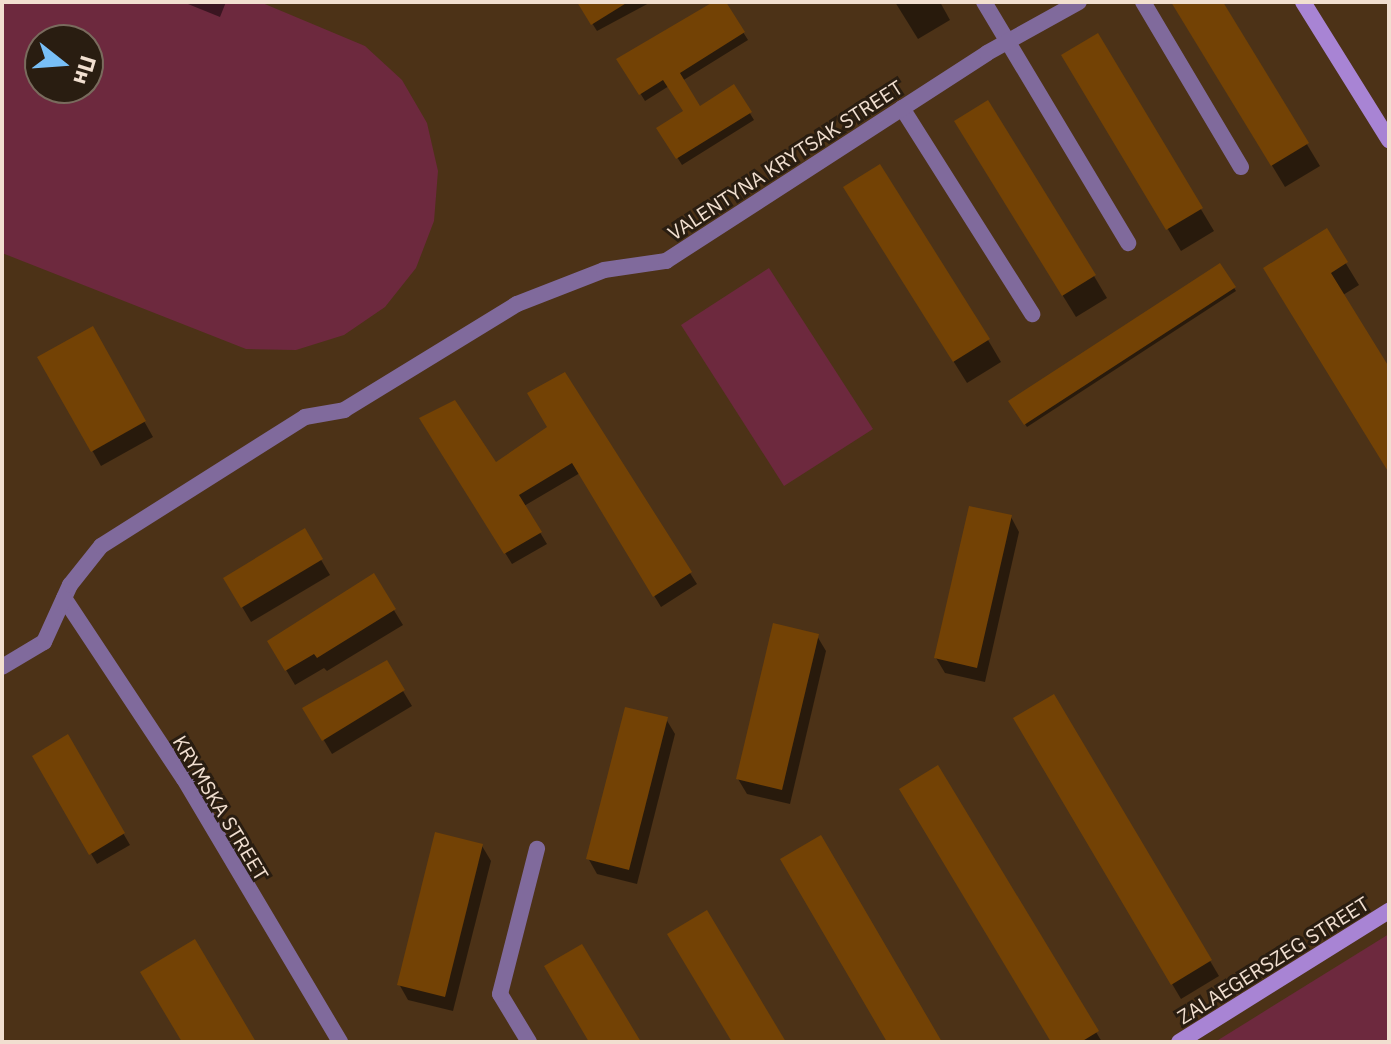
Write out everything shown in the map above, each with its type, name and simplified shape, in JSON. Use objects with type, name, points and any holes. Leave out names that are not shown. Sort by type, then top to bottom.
[{"type":"main road","points":[[1303,2],[1389,140]]},
{"type":"main road","name":"ZALAEGERSZEG STREET","points":[[1179,1042],[1389,911]]},
{"type":"street","points":[[984,2],[1128,243]]},
{"type":"street","name":"VALENTYNA KRYTSAK STREET","points":[[2,667],[44,642],[64,598],[101,546],[305,417],[344,410],[517,304],[604,270],[666,261],[1007,42],[1079,2]]},
{"type":"street","points":[[1143,2],[1241,167]]},
{"type":"street","points":[[902,108],[1032,314]]},
{"type":"street","name":"KRYMSKA STREET","points":[[64,598],[128,700],[184,779],[340,1042]]},
{"type":"street","points":[[529,1042],[500,994],[537,849]]},
{"type":"shaded area","points":[[2,2],[260,2],[365,46],[402,80],[427,123],[438,171],[434,221],[416,268],[385,307],[344,335],[296,350],[246,349],[2,253]]},
{"type":"shaded area","points":[[769,268],[873,429],[784,486],[681,325]]},
{"type":"shaded area","points":[[1389,934],[1389,1042],[1215,1042]]},
{"type":"building","points":[[577,2],[628,2],[591,25]]},
{"type":"building","points":[[713,2],[726,2],[745,32],[680,73],[700,106],[734,84],[752,112],[676,159],[656,128],[683,111],[663,80],[639,95],[616,59]]},
{"type":"building","points":[[1171,2],[1223,2],[1309,143],[1271,166]]},
{"type":"building","points":[[1098,33],[1203,208],[1166,230],[1061,55]]},
{"type":"building","points":[[988,100],[1096,275],[1062,296],[954,121]]},
{"type":"building","points":[[880,164],[990,339],[953,362],[843,187]]},
{"type":"building","points":[[1327,228],[1348,262],[1331,273],[1389,367],[1389,473],[1263,268]]},
{"type":"building","points":[[1220,263],[1236,287],[1024,425],[1008,401]]},
{"type":"building","points":[[93,326],[146,421],[91,452],[37,357]]},
{"type":"building","points":[[565,372],[692,572],[653,597],[572,463],[519,495],[542,532],[504,554],[419,418],[455,400],[496,462],[547,427],[527,393]]},
{"type":"building","points":[[969,506],[1012,515],[977,668],[934,658]]},
{"type":"building","points":[[305,528],[323,559],[241,608],[223,578]]},
{"type":"building","points":[[374,573],[396,609],[317,658],[314,654],[285,671],[267,641]]},
{"type":"building","points":[[773,623],[819,634],[782,790],[736,779]]},
{"type":"building","points":[[387,660],[405,690],[322,741],[302,708]]},
{"type":"building","points":[[1054,694],[1212,960],[1171,985],[1013,718]]},
{"type":"building","points":[[625,707],[668,717],[629,870],[586,859]]},
{"type":"building","points":[[68,734],[125,833],[89,855],[32,756]]},
{"type":"building","points":[[938,765],[1099,1031],[1081,1042],[1051,1042],[899,789]]},
{"type":"building","points":[[435,832],[483,844],[445,997],[397,985]]},
{"type":"building","points":[[821,835],[942,1042],[887,1042],[780,859]]},
{"type":"building","points":[[707,910],[786,1042],[732,1042],[667,934]]},
{"type":"building","points":[[195,939],[256,1042],[182,1042],[140,972]]},
{"type":"building","points":[[582,944],[641,1042],[589,1042],[544,966]]}]
